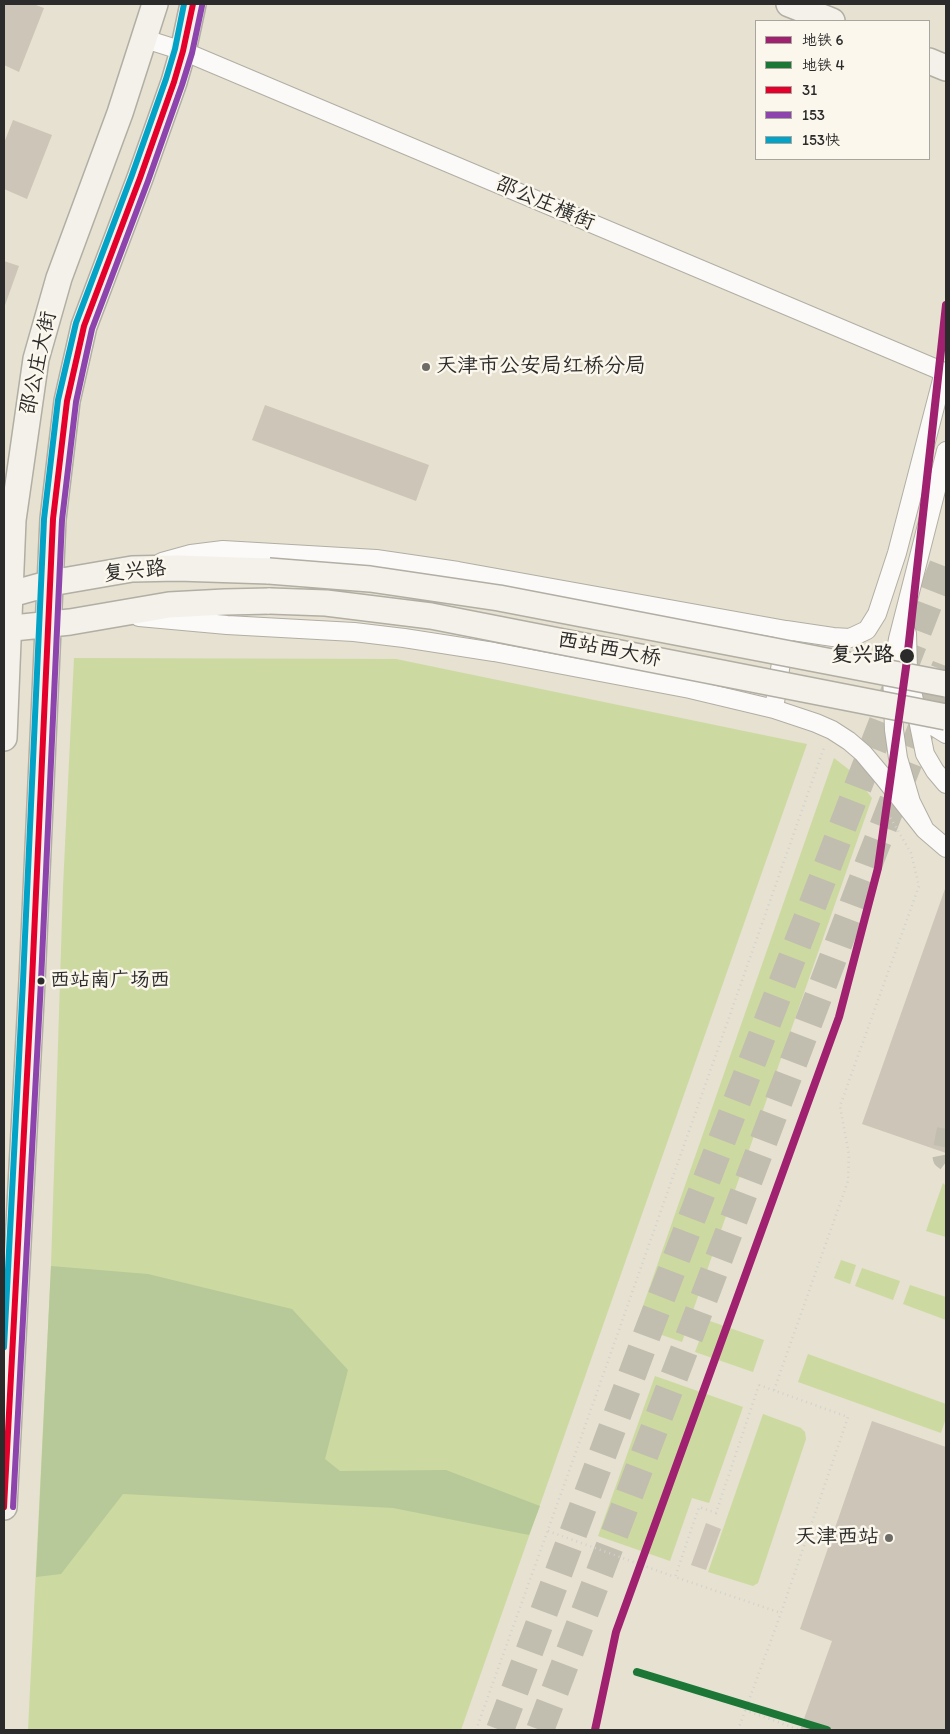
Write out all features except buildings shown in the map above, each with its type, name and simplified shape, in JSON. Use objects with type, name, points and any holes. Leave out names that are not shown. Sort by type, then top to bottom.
[{"type":"street","name":"邵公庄大街","points":[[4,738],[7,595],[13,520],[36,360],[59,278],[120,113],[155,4]]},
{"type":"street","name":"邵公庄大街","points":[[4,1507],[31,1000],[53,518],[67,401],[84,326],[140,178],[183,51],[193,4]]},
{"type":"street","points":[[789,4],[829,20]]},
{"type":"street","name":"邵公庄横街","points":[[145,38],[183,51],[944,372],[897,553],[887,586],[872,624],[867,630],[850,638],[786,630]]},
{"type":"street","points":[[930,61],[946,68]]},
{"type":"street","points":[[924,830],[911,802],[898,758],[892,672],[898,639],[946,452]]},
{"type":"street","points":[[132,569],[192,554],[223,550],[376,559],[458,571],[786,630],[774,709]]},
{"type":"street","name":"复兴路","points":[[7,595],[51,584],[132,569],[178,568],[269,571]]},
{"type":"street","name":"西站西大桥","points":[[269,571],[370,579],[499,598],[946,684]]},
{"type":"street","points":[[913,580],[906,640],[908,671],[939,721]]},
{"type":"street","name":"复兴路","points":[[6,629],[48,625],[169,605],[270,601]]},
{"type":"street","name":"西站西大桥","points":[[270,601],[326,603],[431,616],[834,694],[939,721]]},
{"type":"street","points":[[113,615],[227,625],[354,632],[404,638],[494,652],[690,689],[774,709],[816,723],[832,730],[849,741],[863,753],[924,830],[946,848]]},
{"type":"street","points":[[894,713],[939,721]]},
{"type":"street","points":[[939,721],[925,754],[935,771],[946,784]]},
{"type":"path","points":[[476,1730],[825,745],[830,748]]},
{"type":"path","points":[[774,1390],[848,1181],[849,1155],[840,1106],[918,886],[911,853],[882,803]]},
{"type":"path","points":[[675,1577],[700,1507],[716,1513],[759,1386],[848,1417],[781,1613],[738,1730]]},
{"type":"path","points":[[548,1531],[781,1613]]},
{"type":"path","points":[[745,1710],[800,1730]]},
{"type":"green space","points":[[74,658],[396,659],[807,744],[461,1730],[28,1730],[51,1266],[63,887]]},
{"type":"green space","points":[[834,758],[852,772],[872,798],[682,1342],[636,1326]]},
{"type":"green space","points":[[943,1183],[946,1186],[946,1237],[926,1231]]},
{"type":"green space","points":[[841,1260],[856,1265],[850,1284],[834,1278]]},
{"type":"green space","points":[[51,1266],[148,1274],[292,1309],[348,1370],[325,1459],[340,1471],[446,1470],[540,1506],[529,1535],[393,1508],[123,1494],[61,1574],[36,1577]]},
{"type":"green space","points":[[862,1268],[900,1281],[893,1300],[855,1286]]},
{"type":"green space","points":[[910,1285],[946,1297],[946,1320],[903,1304]]},
{"type":"green space","points":[[707,1320],[764,1340],[753,1372],[695,1352]]},
{"type":"green space","points":[[808,1354],[946,1404],[946,1418],[941,1433],[798,1382]]},
{"type":"green space","points":[[655,1376],[743,1407],[709,1503],[692,1498],[670,1561],[598,1536]]},
{"type":"green space","points":[[763,1414],[801,1428],[805,1432],[806,1439],[758,1583],[753,1586],[708,1572]]},
{"type":"tunnel","points":[[500,1730],[648,1332],[946,558]]},
{"type":"tunnel","points":[[540,1730],[869,863],[946,666]]},
{"type":"tunnel","points":[[946,1129],[941,1154],[942,1159],[946,1162]]},
{"type":"metro line","name":"6","points":[[595,1730],[616,1632],[839,1017],[878,868],[907,660],[946,305]]},
{"type":"metro line","name":"4","points":[[637,1672],[827,1730]]},
{"type":"transit line","name":"153快","points":[[4,1347],[44,519],[58,400],[76,323],[166,79],[175,49],[184,4]]},
{"type":"transit line","name":"31","points":[[4,1507],[32,981],[53,519],[67,401],[84,326],[174,82],[193,4]]},
{"type":"transit line","name":"153","points":[[13,1507],[41,981],[62,520],[76,402],[92,329],[182,85],[192,53],[202,6]]},
{"type":"place","name":"天津市公安局红桥分局","points":[[426,367]]},
{"type":"place","name":"复兴路","points":[[907,656]]},
{"type":"place","name":"西站南广场西","points":[[41,981]]},
{"type":"place","name":"天津西站","points":[[889,1538]]}]
